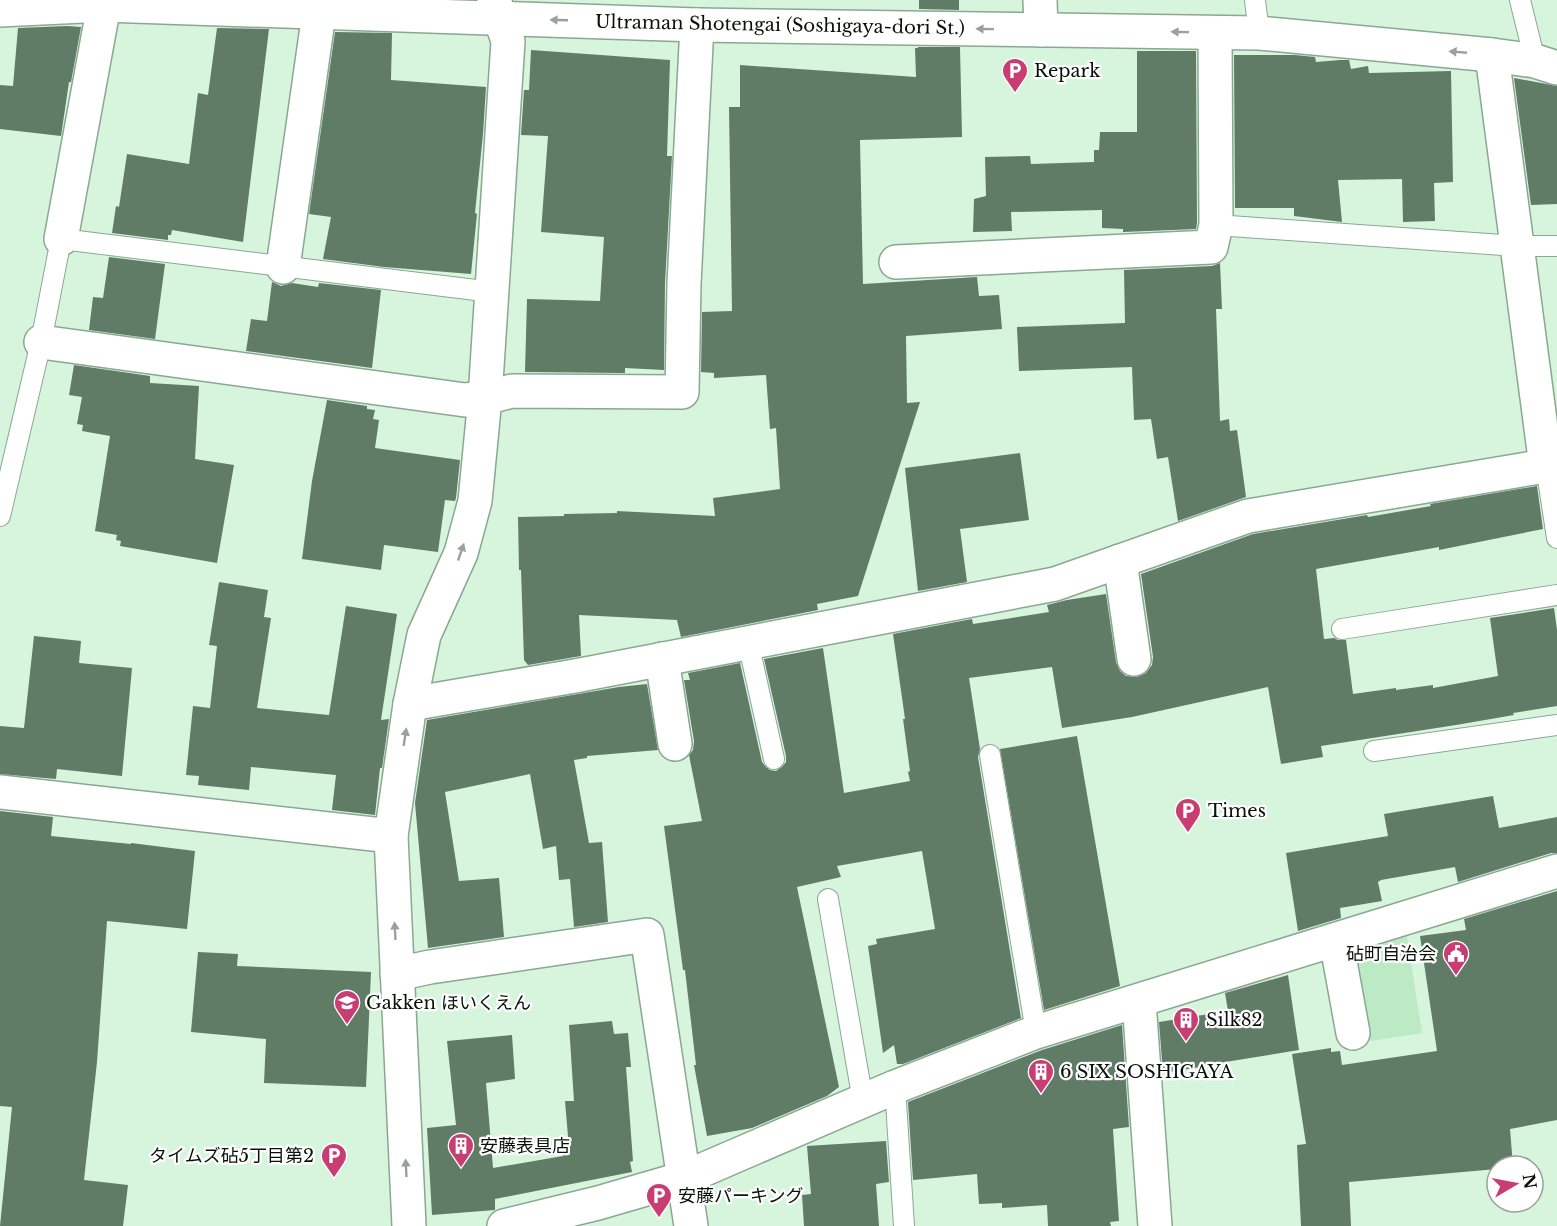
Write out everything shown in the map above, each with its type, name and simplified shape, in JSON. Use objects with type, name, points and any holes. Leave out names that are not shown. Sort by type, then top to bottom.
[{"type":"street","name":"Ultraman Shotengai (Soshigaya-dori St.)","points":[[0,10],[214,4],[319,13],[497,9],[697,24],[744,12],[1041,15],[1215,33],[1259,33],[1492,56],[1546,65]]},
{"type":"street","points":[[61,239],[104,6]]},
{"type":"street","points":[[409,1226],[391,836],[410,704],[424,635],[461,553],[475,501],[485,398],[508,41],[497,9]]},
{"type":"street","points":[[283,267],[319,13]]},
{"type":"street","points":[[41,342],[465,400],[512,391],[682,392],[684,284],[697,24]]},
{"type":"street","points":[[896,262],[1211,247],[1216,225],[1215,33]]},
{"type":"street","points":[[410,704],[575,676],[1055,584],[1248,516],[1552,465],[1517,246],[1492,56]]},
{"type":"street","points":[[1120,561],[1134,659]]},
{"type":"street","points":[[662,659],[675,744]]},
{"type":"street","points":[[0,792],[391,836]]},
{"type":"street","points":[[510,1225],[684,1178],[895,1087],[1036,1032],[1557,871]]},
{"type":"street","points":[[397,974],[647,934],[691,1226]]},
{"type":"street","points":[[1336,940],[1353,1033]]},
{"type":"street","points":[[1139,1001],[1155,1226]]},
{"type":"lane","points":[[1255,0],[1259,33]]},
{"type":"lane","points":[[1520,0],[1546,65]]},
{"type":"lane","points":[[1216,225],[1517,246],[1557,246]]},
{"type":"lane","points":[[0,516],[41,342],[61,239],[492,292]]},
{"type":"lane","points":[[1552,465],[1557,538]]},
{"type":"lane","points":[[1342,629],[1557,595]]},
{"type":"lane","points":[[748,642],[774,759]]},
{"type":"lane","points":[[1374,751],[1557,725]]},
{"type":"lane","points":[[990,755],[1036,1032]]},
{"type":"lane","points":[[828,899],[863,1101]]},
{"type":"lane","points":[[895,1087],[904,1226]]},
{"type":"green space","points":[[1406,930],[1422,1033],[1370,1041],[1354,954],[1367,937]]},
{"type":"building","points":[[919,0],[959,0],[959,10],[919,9]]},
{"type":"building","points":[[81,27],[71,82],[69,82],[61,136],[0,129],[0,85],[13,86],[18,28]]},
{"type":"building","points":[[217,28],[269,29],[243,242],[172,230],[171,235],[168,235],[168,240],[112,233],[116,206],[119,207],[127,154],[189,164],[198,93],[208,95]]},
{"type":"building","points":[[335,32],[392,33],[391,80],[486,87],[471,274],[384,267],[323,259],[331,217],[309,214]]},
{"type":"building","points":[[960,47],[962,137],[860,140],[863,284],[977,277],[979,296],[999,295],[1002,329],[906,336],[907,403],[920,402],[858,596],[817,604],[818,610],[681,637],[677,620],[579,615],[581,656],[528,665],[524,660],[518,517],[617,513],[617,511],[715,516],[713,498],[780,489],[776,428],[770,429],[766,375],[714,378],[714,373],[701,372],[702,312],[732,311],[729,107],[740,107],[740,65],[916,77],[915,48]]},
{"type":"building","points":[[531,50],[670,60],[667,156],[672,156],[665,283],[664,370],[625,368],[625,373],[525,372],[527,299],[600,301],[604,237],[541,232],[548,136],[521,135],[524,90],[529,90]]},
{"type":"building","points":[[1137,51],[1196,51],[1196,229],[1123,232],[1123,229],[1102,228],[1102,210],[1011,212],[1012,231],[973,232],[974,199],[986,196],[985,157],[1030,156],[1031,164],[1094,162],[1094,150],[1099,150],[1100,132],[1137,132]]},
{"type":"building","points":[[1234,55],[1295,55],[1315,57],[1316,62],[1349,60],[1351,69],[1368,66],[1369,73],[1451,71],[1453,182],[1434,183],[1435,221],[1403,222],[1402,179],[1338,180],[1342,222],[1294,216],[1294,208],[1235,208]]},
{"type":"building","points":[[1514,78],[1557,86],[1557,204],[1531,205]]},
{"type":"building","points":[[109,257],[165,264],[155,339],[89,330],[93,297],[103,298]]},
{"type":"building","points":[[1220,263],[1222,309],[1216,309],[1220,421],[1229,419],[1230,431],[1237,430],[1246,497],[1178,521],[1168,457],[1157,459],[1151,419],[1134,420],[1132,367],[1019,371],[1017,327],[1125,323],[1124,270],[1212,266]]},
{"type":"building","points":[[272,282],[281,286],[292,283],[318,287],[319,283],[381,290],[372,368],[246,351],[251,319],[267,321]]},
{"type":"building","points":[[74,365],[150,376],[150,383],[199,386],[195,459],[234,465],[217,563],[120,546],[121,541],[116,540],[117,535],[95,531],[110,436],[82,431],[83,425],[77,424],[82,397],[69,395]]},
{"type":"building","points":[[327,400],[367,406],[367,409],[375,410],[373,419],[379,420],[375,448],[460,460],[455,501],[445,500],[438,552],[384,545],[381,570],[302,559],[312,481]]},
{"type":"building","points":[[1020,453],[1029,520],[960,529],[967,582],[918,591],[905,468]]},
{"type":"building","points":[[1537,486],[1543,529],[1439,550],[1439,547],[1316,569],[1324,639],[1346,640],[1353,694],[1433,685],[1433,688],[1498,676],[1490,618],[1554,608],[1557,630],[1557,706],[1456,725],[1321,746],[1323,757],[1281,764],[1268,687],[1132,717],[1062,728],[1052,667],[969,678],[980,749],[978,757],[1021,1018],[903,1064],[897,1064],[894,1045],[883,1053],[868,946],[877,944],[876,939],[935,929],[922,851],[837,866],[841,877],[797,887],[839,1087],[827,1096],[752,1128],[707,1136],[694,1065],[696,1065],[685,970],[683,970],[664,826],[702,821],[689,755],[693,750],[694,741],[684,680],[690,680],[688,673],[740,663],[762,762],[770,770],[776,771],[786,762],[786,756],[764,659],[823,648],[844,793],[910,781],[903,719],[905,719],[893,634],[972,619],[973,624],[1049,612],[1047,605],[1106,594],[1116,662],[1120,671],[1126,676],[1137,677],[1146,673],[1152,665],[1153,657],[1141,574],[1253,534],[1367,515],[1368,517]]},
{"type":"building","points":[[219,582],[268,590],[264,617],[271,618],[257,708],[329,715],[346,606],[397,614],[381,720],[389,719],[382,768],[380,768],[375,815],[332,810],[336,775],[251,767],[249,790],[198,785],[199,776],[186,775],[193,706],[210,708],[217,646],[209,645]]},
{"type":"building","points":[[34,636],[81,641],[79,663],[132,668],[122,776],[57,769],[56,779],[0,774],[0,726],[24,728]]},
{"type":"building","points":[[647,684],[658,750],[587,756],[587,758],[574,760],[589,843],[602,842],[608,922],[574,927],[570,879],[559,880],[556,846],[543,849],[530,774],[445,792],[459,881],[499,878],[504,937],[428,948],[415,803],[427,720]]},
{"type":"building","points":[[1077,736],[1120,986],[1044,1010],[1000,749]]},
{"type":"building","points":[[1493,796],[1499,828],[1557,817],[1557,853],[1458,882],[1455,867],[1381,880],[1378,882],[1382,901],[1340,908],[1341,918],[1298,931],[1286,853],[1388,836],[1384,814]]},
{"type":"building","points":[[0,811],[53,817],[51,836],[195,851],[187,929],[107,921],[97,1062],[84,1180],[128,1185],[123,1226],[0,1226],[12,1107],[0,1106]]},
{"type":"building","points":[[1557,891],[1557,1120],[1510,1129],[1512,1154],[1485,1154],[1485,1170],[1349,1182],[1351,1226],[1301,1226],[1297,1145],[1306,1144],[1292,1054],[1331,1048],[1331,1052],[1340,1051],[1342,1065],[1437,1051],[1420,936],[1466,930],[1464,919]]},
{"type":"building","points":[[198,952],[238,954],[237,966],[371,972],[366,1087],[264,1083],[266,1039],[191,1032]]},
{"type":"building","points":[[1288,975],[1299,1050],[1163,1073],[1159,1022],[1228,1011],[1225,993]]},
{"type":"building","points":[[612,1021],[614,1034],[628,1033],[631,1067],[626,1067],[632,1172],[495,1199],[495,1210],[432,1215],[427,1128],[456,1125],[447,1041],[512,1035],[515,1079],[486,1083],[493,1168],[563,1156],[561,1149],[569,1148],[565,1101],[574,1101],[569,1025]]},
{"type":"building","points":[[1122,1025],[1129,1127],[1113,1129],[1119,1221],[1110,1222],[1111,1226],[1048,1226],[1047,1205],[1002,1208],[1002,1203],[979,1204],[977,1174],[913,1180],[908,1102],[1042,1050]]},
{"type":"building","points":[[886,1141],[889,1182],[876,1184],[879,1226],[804,1226],[802,1195],[811,1194],[807,1146]]},
{"type":"place","name":"Repark","points":[[1015,94]]},
{"type":"place","name":"Times","points":[[1188,834]]},
{"type":"place","name":"砧町自治会","points":[[1456,977]]},
{"type":"place","name":"Gakken ほいくえん","points":[[347,1026]]},
{"type":"place","name":"Silk82","points":[[1186,1043]]},
{"type":"place","name":"6 SIX SOSHIGAYA","points":[[1041,1095]]},
{"type":"place","name":"安藤表具店","points":[[461,1169]]},
{"type":"place","name":"タイムズ砧5丁目第2","points":[[334,1179]]},
{"type":"place","name":"安藤パーキング","points":[[659,1219]]}]
